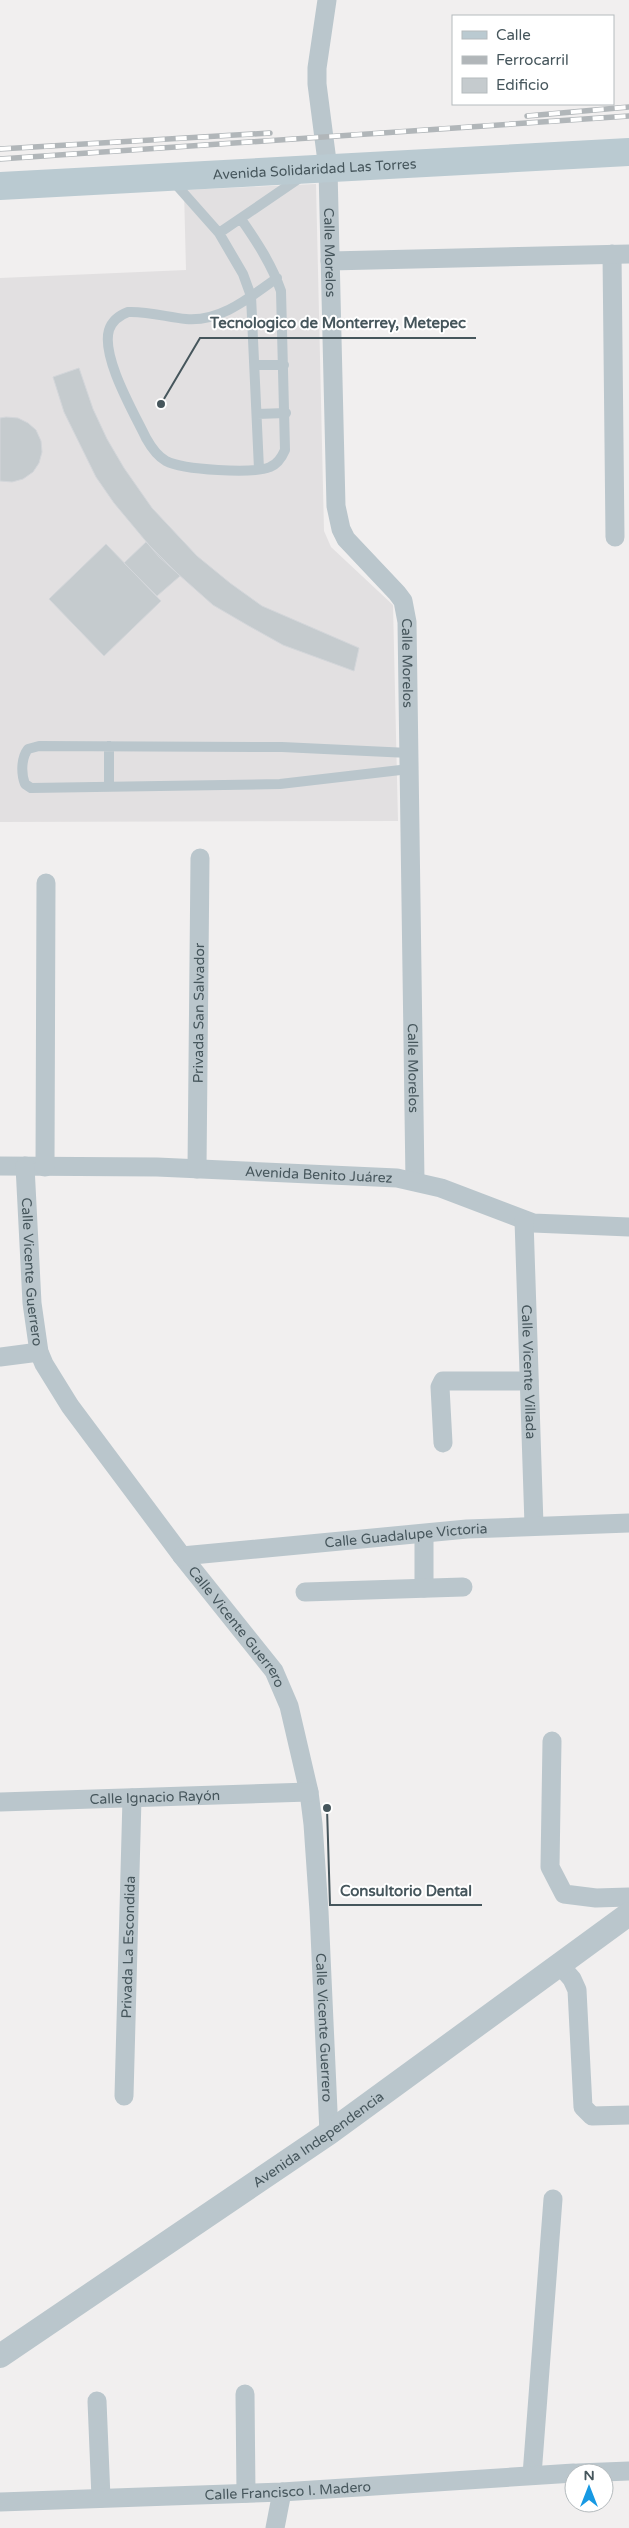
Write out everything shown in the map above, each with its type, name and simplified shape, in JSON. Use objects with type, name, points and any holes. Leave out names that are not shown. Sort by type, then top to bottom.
[{"type":"main road","name":"Avenida Solidaridad Las Torres","points":[[0,186],[629,152]]},
{"type":"street","name":"Calle Morelos","points":[[327,0],[317,68],[319,170],[330,261],[338,519],[346,539],[397,593],[406,612],[415,1180]]},
{"type":"street","points":[[330,261],[620,254],[615,537]]},
{"type":"street","name":"Privada San Salvador","points":[[197,1169],[200,858]]},
{"type":"street","points":[[45,1167],[46,883]]},
{"type":"street","name":"Avenida Benito Juárez","points":[[0,1166],[197,1169],[376,1176],[415,1180],[524,1220],[550,1224],[629,1227]]},
{"type":"street","name":"Calle Vicente Guerrero","points":[[25,1166],[32,1303],[39,1352],[70,1406],[182,1556],[259,1650],[282,1684],[309,1792],[319,1911],[329,2133]]},
{"type":"street","name":"Calle Vicente Villada","points":[[524,1220],[534,1525]]},
{"type":"street","points":[[0,1357],[39,1352]]},
{"type":"street","points":[[443,1443],[440,1387],[443,1381],[530,1381]]},
{"type":"street","name":"Calle Guadalupe Victoria","points":[[182,1556],[534,1525],[629,1522]]},
{"type":"street","points":[[424,1534],[424,1588]]},
{"type":"street","points":[[305,1592],[463,1587]]},
{"type":"street","points":[[552,1741],[550,1867],[564,1894],[596,1898],[629,1896]]},
{"type":"street","name":"Calle Ignacio Rayón","points":[[0,1802],[309,1792]]},
{"type":"street","name":"Privada La Escondida","points":[[124,2096],[132,1798]]},
{"type":"street","name":"Avenida Independencia","points":[[0,2356],[329,2133],[629,1914]]},
{"type":"street","points":[[559,1964],[572,1979],[577,1990],[583,2107],[592,2116],[629,2115]]},
{"type":"street","points":[[532,2475],[553,2199]]},
{"type":"street","points":[[245,2394],[246,2493]]},
{"type":"street","points":[[98,2401],[101,2498]]},
{"type":"street","points":[[614,2471],[629,2470]]},
{"type":"street","name":"Calle Francisco I. Madero","points":[[0,2502],[282,2492],[564,2473]]},
{"type":"street","points":[[275,2528],[282,2492]]},
{"type":"lane","points":[[219,233],[319,170]]},
{"type":"lane","points":[[170,178],[219,233],[243,274],[251,296],[259,469]]},
{"type":"lane","points":[[241,219],[277,278],[282,300],[286,413],[286,438],[283,456],[270,467],[259,469],[189,468],[173,464],[158,455],[146,438],[135,416],[114,366],[108,338],[111,325],[128,312],[199,319],[222,313],[277,278]]},
{"type":"lane","points":[[255,364],[284,364]]},
{"type":"lane","points":[[257,414],[286,413]]},
{"type":"lane","points":[[109,746],[110,787]]},
{"type":"lane","points":[[33,747],[282,747],[409,761],[280,784],[31,788],[25,784],[23,775],[25,753],[33,747]]},
{"type":"shaded area","points":[[316,184],[324,531],[331,547],[393,605],[398,821],[0,822],[0,278],[186,270],[184,190]]},
{"type":"building","points":[[79,368],[93,409],[107,439],[124,468],[152,508],[197,556],[262,606],[359,648],[354,671],[283,645],[213,605],[159,557],[114,503],[96,477],[64,412],[53,377]]},
{"type":"building","points":[[0,418],[18,418],[28,423],[36,430],[41,441],[42,452],[39,463],[33,472],[23,479],[12,482],[0,481]]},
{"type":"building","points":[[146,542],[180,576],[157,596],[124,563]]},
{"type":"building","points":[[106,544],[161,601],[104,656],[49,599]]},
{"type":"railway","points":[[527,116],[629,107]]},
{"type":"railway","points":[[0,159],[629,116]]},
{"type":"railway","points":[[0,149],[270,133]]},
{"type":"place","name":"Tecnologico de Monterrey, Metepec","points":[[161,404]]},
{"type":"place","name":"Consultorio Dental","points":[[327,1808]]}]
